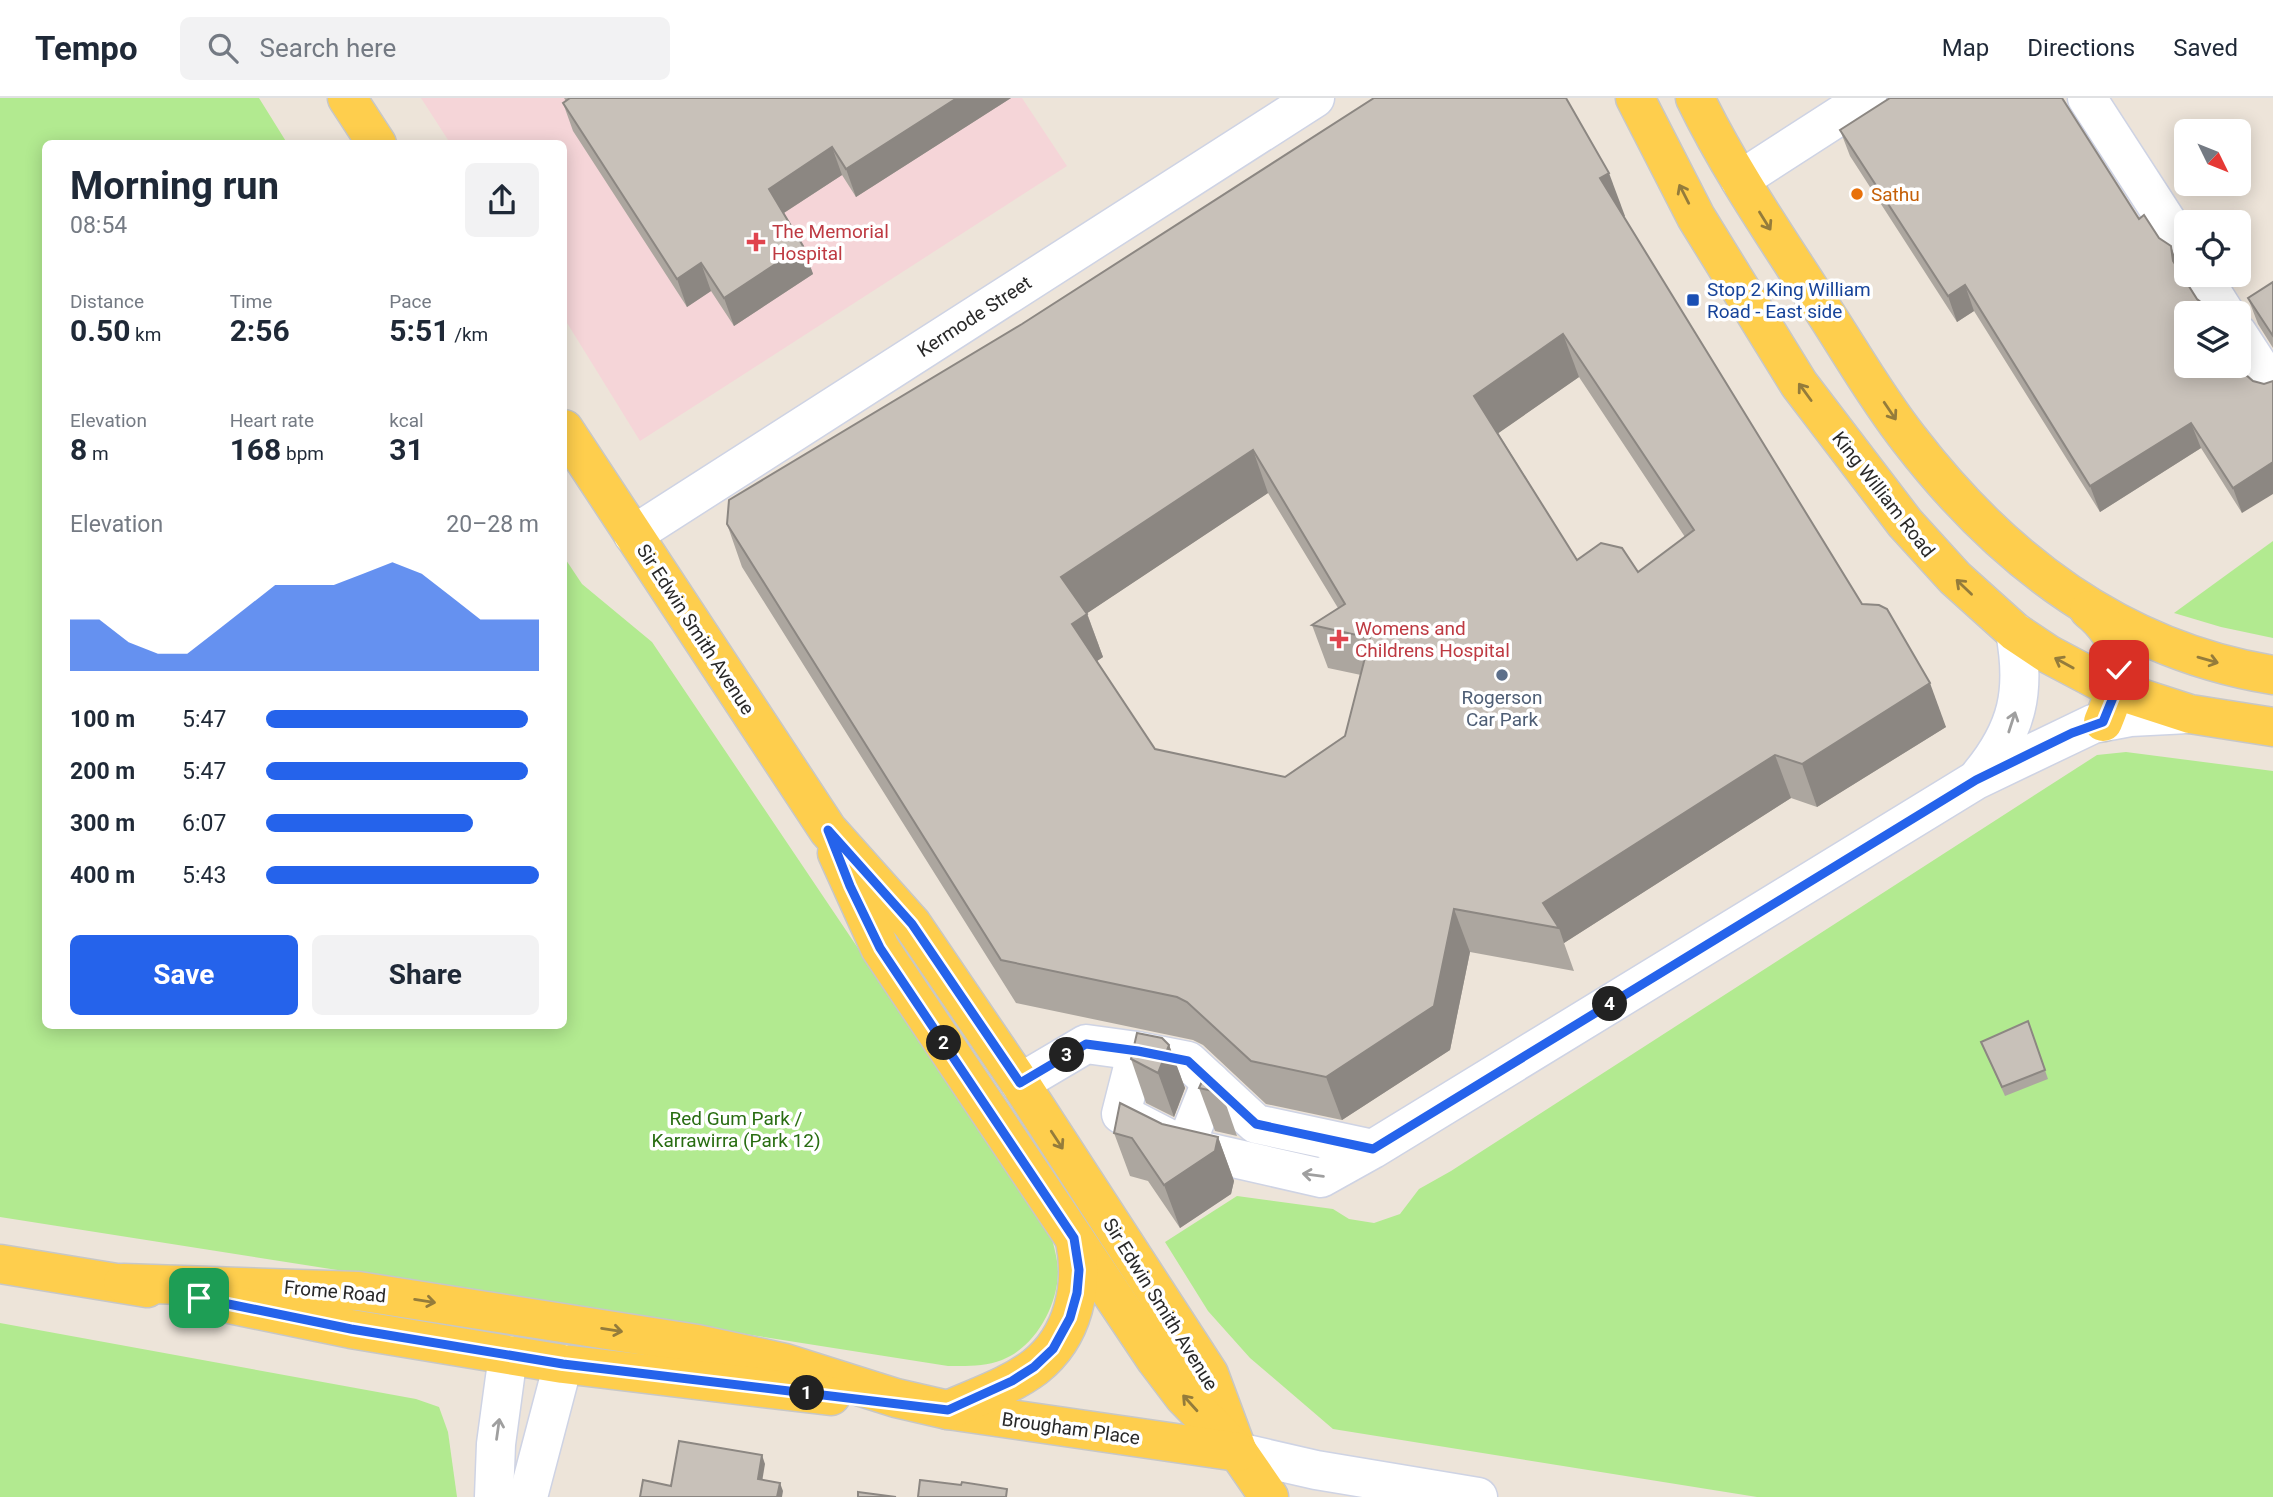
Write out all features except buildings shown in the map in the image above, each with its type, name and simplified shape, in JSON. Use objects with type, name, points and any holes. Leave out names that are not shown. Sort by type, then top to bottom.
[{"type":"main road","points":[[347,98],[374,140]]},
{"type":"main road","name":"King William Road","points":[[1635,98],[1696,217],[1799,384],[1929,552],[1984,606],[2015,632],[2048,654],[2109,706],[2190,713],[2273,727]]},
{"type":"main road","points":[[1695,98],[1713,136],[1740,180],[1907,437],[1986,529],[2097,617],[2111,633],[2119,658],[2109,706]]},
{"type":"main road","name":"Sir Edwin Smith Avenue","points":[[567,434],[828,830],[912,924],[1020,1083],[1209,1374],[1238,1452]]},
{"type":"main road","points":[[2062,589],[2097,612],[2175,649],[2202,659],[2273,675]]},
{"type":"main road","name":"Sir Edwin Smith Avenue","points":[[828,830],[850,886],[880,948],[1156,1360],[1184,1397],[1238,1452]]},
{"type":"main road","points":[[948,1410],[1012,1381],[1034,1367],[1053,1349],[1070,1318],[1077,1293],[1079,1270],[1074,1238]]},
{"type":"main road","name":"Frome Road","points":[[0,1264],[123,1283],[351,1329],[563,1364],[948,1410]]},
{"type":"main road","name":"Frome Road","points":[[123,1283],[337,1289],[544,1319]]},
{"type":"main road","points":[[508,1355],[544,1319],[563,1364]]},
{"type":"main road","name":"Brougham Place","points":[[544,1319],[748,1354],[896,1398],[948,1410],[1238,1452]]},
{"type":"main road","points":[[1238,1452],[1269,1497]]},
{"type":"street","name":"Kermode Street","points":[[633,535],[1315,98]]},
{"type":"street","points":[[1740,180],[1867,98]]},
{"type":"street","points":[[2087,98],[2174,232]]},
{"type":"street","points":[[2251,354],[2273,388]]},
{"type":"street","points":[[1976,780],[2003,744],[2018,703],[2021,668],[2015,632]]},
{"type":"street","points":[[1138,1051],[1121,1114],[1185,1147],[1321,1178],[1373,1149],[1976,780],[2072,733],[2109,706]]},
{"type":"street","points":[[1020,1083],[1086,1044],[1138,1051],[1188,1061],[1256,1124],[1373,1149]]},
{"type":"street","points":[[1185,1147],[1211,1082]]},
{"type":"street","points":[[494,1497],[496,1444],[508,1355]]},
{"type":"street","points":[[528,1497],[563,1364]]},
{"type":"street","name":"Brougham Place","points":[[1238,1452],[1315,1470],[1478,1497]]},
{"type":"shaded area","name":"The Memorial Hospital","points":[[421,98],[1022,98],[1067,166],[640,441],[567,323],[567,140],[448,140]]},
{"type":"green space","name":"Red Gum Park / Karrawirra (Park 12)","points":[[0,98],[259,98],[285,140],[42,140],[42,1029],[567,1029],[567,562],[582,584],[652,642],[1051,1235],[1057,1263],[1057,1286],[1049,1312],[1025,1346],[995,1362],[975,1366],[948,1366],[0,1217]]},
{"type":"green space","points":[[2273,541],[2273,638],[2174,613]]},
{"type":"green space","points":[[2126,752],[2273,771],[2273,1497],[1757,1497],[1333,1429],[1250,1358],[1208,1311],[1165,1242],[1237,1196],[1333,1209],[1349,1219],[1374,1223],[1400,1214],[1419,1189],[2097,755]]},
{"type":"green space","points":[[0,1323],[416,1399],[439,1407],[448,1432],[457,1497],[0,1497]]},
{"type":"place","name":"Sathu","points":[[1857,194]]},
{"type":"place","name":"The Memorial Hospital","points":[[756,242]]},
{"type":"place","name":"Stop 2 King William Road - East side","points":[[1693,300]]},
{"type":"place","name":"Womens and Childrens Hospital","points":[[1339,639]]},
{"type":"place","name":"Rogerson Car Park","points":[[1502,675]]},
{"type":"route","points":[[199,1298],[351,1329],[563,1364],[948,1410],[1012,1381],[1034,1367],[1053,1349],[1070,1318],[1077,1293],[1079,1270],[1074,1238],[880,948],[850,886],[828,830],[912,924],[1020,1083],[1086,1044],[1138,1051],[1188,1061],[1256,1124],[1373,1149],[1976,780],[2072,733],[2103,722],[2116,690],[2119,670]]}]
